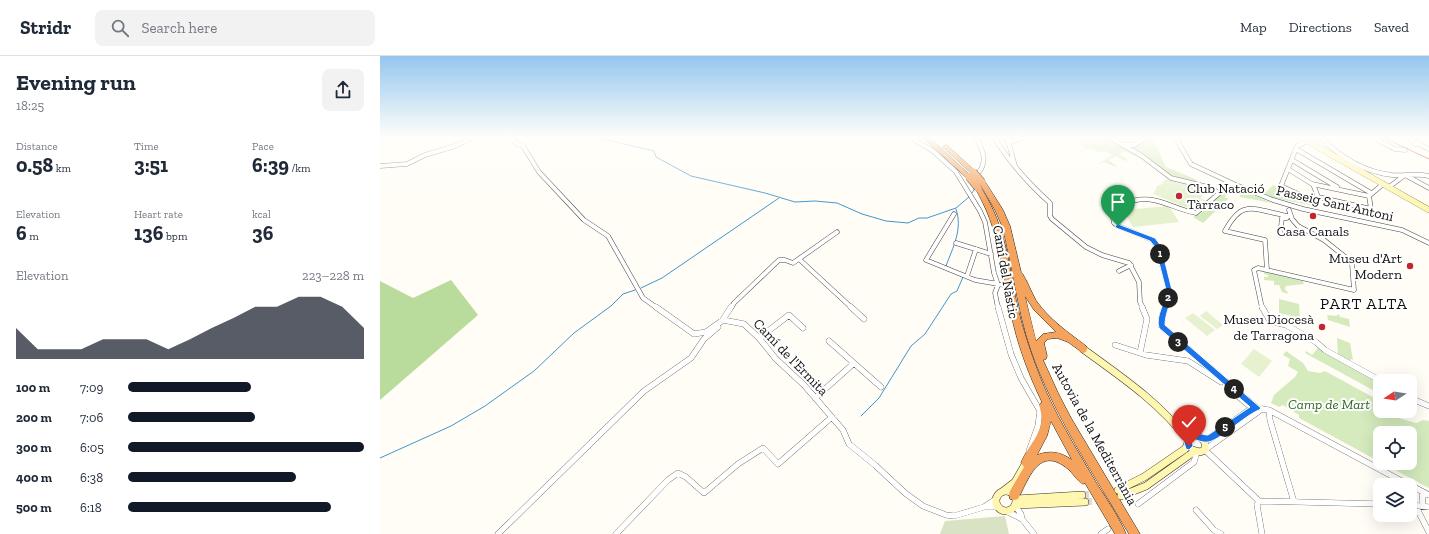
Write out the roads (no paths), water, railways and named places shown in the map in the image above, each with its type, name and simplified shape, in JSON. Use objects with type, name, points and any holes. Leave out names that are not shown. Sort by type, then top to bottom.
[{"type":"highway","name":"Autovia de la Mediterrània","points":[[953,159],[973,176]]},
{"type":"highway","name":"Autovia de la Mediterrània","points":[[956,159],[973,176],[999,210],[1010,242],[1029,330],[1043,370],[1063,411],[1135,534]]},
{"type":"highway","name":"Autovia de la Mediterrània","points":[[980,185],[998,227],[1020,331],[1034,374],[1052,414],[1071,449],[1121,534]]},
{"type":"highway","points":[[1010,242],[1023,283],[1032,302],[1049,322],[1083,349]]},
{"type":"highway","points":[[1063,411],[1060,399],[1042,356],[1040,342],[1046,336],[1058,335],[1083,349]]},
{"type":"highway","points":[[1026,463],[1047,425],[1045,408],[1035,384],[1034,374]]},
{"type":"highway","points":[[1015,502],[1034,460],[1049,456],[1061,458],[1071,464],[1079,472],[1112,532]]},
{"type":"street","points":[[380,166],[407,164],[417,159]]},
{"type":"street","points":[[531,159],[538,172],[584,220],[608,236],[643,298],[694,334],[699,335],[705,333],[723,320]]},
{"type":"street","name":"Camí del Nàstic","points":[[943,159],[956,172],[985,222],[994,273],[1001,285],[995,293],[997,307],[1011,354],[1027,389],[1040,411],[1038,426],[1026,463],[1015,482],[997,496]]},
{"type":"street","points":[[965,188],[973,176],[982,168],[983,159]]},
{"type":"street","points":[[1008,159],[1027,182],[1050,204],[1050,216],[1060,226],[1086,248],[1102,255],[1130,263],[1139,282],[1140,302],[1147,319],[1140,353]]},
{"type":"street","points":[[1013,159],[1015,166]]},
{"type":"street","points":[[1146,159],[1171,178],[1208,187],[1220,193]]},
{"type":"street","name":"Passeig Sant Antoni","points":[[1188,159],[1191,164],[1230,183],[1289,208],[1395,228],[1429,243]]},
{"type":"street","points":[[1313,159],[1370,194]]},
{"type":"street","points":[[1339,159],[1429,210]]},
{"type":"street","points":[[1348,159],[1383,174],[1405,176],[1429,188]]},
{"type":"street","points":[[1318,197],[1318,200],[1313,201],[1282,186],[1292,160],[1340,189]]},
{"type":"street","points":[[1288,169],[1313,184],[1370,194],[1383,184]]},
{"type":"street","points":[[1389,187],[1410,174],[1429,176]]},
{"type":"street","points":[[1230,183],[1196,213],[1188,212],[1156,199],[1147,198],[1133,199],[1112,210],[1110,215],[1114,223],[1118,226],[1153,240],[1158,246],[1169,290],[1169,295],[1161,316],[1161,326],[1257,408]]},
{"type":"street","points":[[1313,184],[1318,197]]},
{"type":"street","points":[[1318,197],[1371,209],[1370,194]]},
{"type":"street","points":[[1267,270],[1265,240],[1225,231],[1235,213],[1242,209],[1253,207],[1291,218]]},
{"type":"street","points":[[1289,208],[1291,218],[1296,225],[1316,235],[1344,254],[1352,264],[1354,290],[1258,268],[1254,270],[1262,309],[1270,321],[1286,325],[1373,376]]},
{"type":"street","points":[[954,214],[926,260],[967,276],[1001,285]]},
{"type":"street","points":[[1280,235],[1282,218],[1291,218]]},
{"type":"street","points":[[498,534],[644,390],[691,358],[704,339],[721,325],[734,303],[779,260],[785,260],[792,263],[837,232]]},
{"type":"street","points":[[956,243],[991,254]]},
{"type":"street","points":[[967,276],[976,249]]},
{"type":"street","points":[[799,259],[864,319]]},
{"type":"street","points":[[1119,271],[1131,265]]},
{"type":"street","points":[[759,338],[790,315],[803,328]]},
{"type":"street","name":"Camí de l'Ermita","points":[[723,320],[744,324],[759,338],[776,359],[804,385],[844,430],[849,444],[875,465],[905,493],[923,506],[946,515],[954,516],[984,507],[999,507]]},
{"type":"street","points":[[829,342],[881,387]]},
{"type":"street","points":[[1115,345],[1140,353],[1188,360],[1257,408],[1269,410],[1397,478]]},
{"type":"street","points":[[1083,349],[1135,388],[1179,428],[1188,442],[1201,450],[1259,501],[1373,504]]},
{"type":"street","points":[[815,398],[853,364]]},
{"type":"street","points":[[1417,401],[1428,406]]},
{"type":"street","points":[[1179,428],[1202,438],[1209,438],[1257,408]]},
{"type":"street","points":[[1194,435],[1190,436],[1185,449],[1151,474],[1120,493],[1146,486],[1201,450],[1212,446],[1257,408]]},
{"type":"street","points":[[1269,410],[1270,420],[1294,502]]},
{"type":"street","points":[[616,534],[668,480],[678,474],[686,477],[704,493],[738,464],[763,448],[778,464],[832,418]]},
{"type":"street","points":[[1138,504],[1194,462],[1206,442],[1202,438]]},
{"type":"street","points":[[1417,489],[1429,496]]},
{"type":"street","points":[[1022,519],[1015,502],[1005,491],[997,496],[999,507],[1022,519],[1034,534]]},
{"type":"street","points":[[1422,492],[1426,506]]},
{"type":"street","name":"Camí de l'Ermita","points":[[984,507],[997,496]]},
{"type":"street","points":[[1015,502],[1084,499]]},
{"type":"street","points":[[1259,501],[1257,505],[1262,534]]},
{"type":"street","points":[[1008,512],[1015,502]]},
{"type":"street","points":[[1196,510],[1214,530],[1221,534]]},
{"type":"street","points":[[1417,513],[1429,532]]},
{"type":"street","points":[[1101,534],[1112,532]]},
{"type":"waterway","points":[[660,159],[691,176],[765,193],[795,202],[815,201],[837,203],[862,214],[886,221],[908,223],[919,218],[927,218],[956,208],[969,197]]},
{"type":"waterway","points":[[972,193],[975,188]]},
{"type":"waterway","points":[[641,288],[662,278],[779,198]]},
{"type":"waterway","points":[[946,266],[958,231],[958,216],[956,209]]},
{"type":"waterway","points":[[861,416],[879,398],[911,346],[925,334],[951,294],[957,291],[963,277]]},
{"type":"waterway","points":[[380,458],[451,426],[485,406],[534,371],[574,333],[611,306],[623,294],[635,290]]},
{"type":"tunnel","points":[[1007,285],[1028,282]]},
{"type":"tunnel","points":[[1082,495],[1112,492]]},
{"type":"tunnel","points":[[1085,502],[1103,500]]},
{"type":"place","name":"Club Natació Tàrraco","points":[[1179,196]]},
{"type":"place","name":"Casa Canals","points":[[1313,216]]},
{"type":"place","name":"Museu d'Art Modern","points":[[1410,266]]},
{"type":"place","name":"Museu Diocesà de Tarragona","points":[[1322,327]]},
{"type":"district","name":"PART ALTA","points":[[1364,303]]},
{"type":"park label","name":"Camp de Mart","points":[[1329,404]]}]
